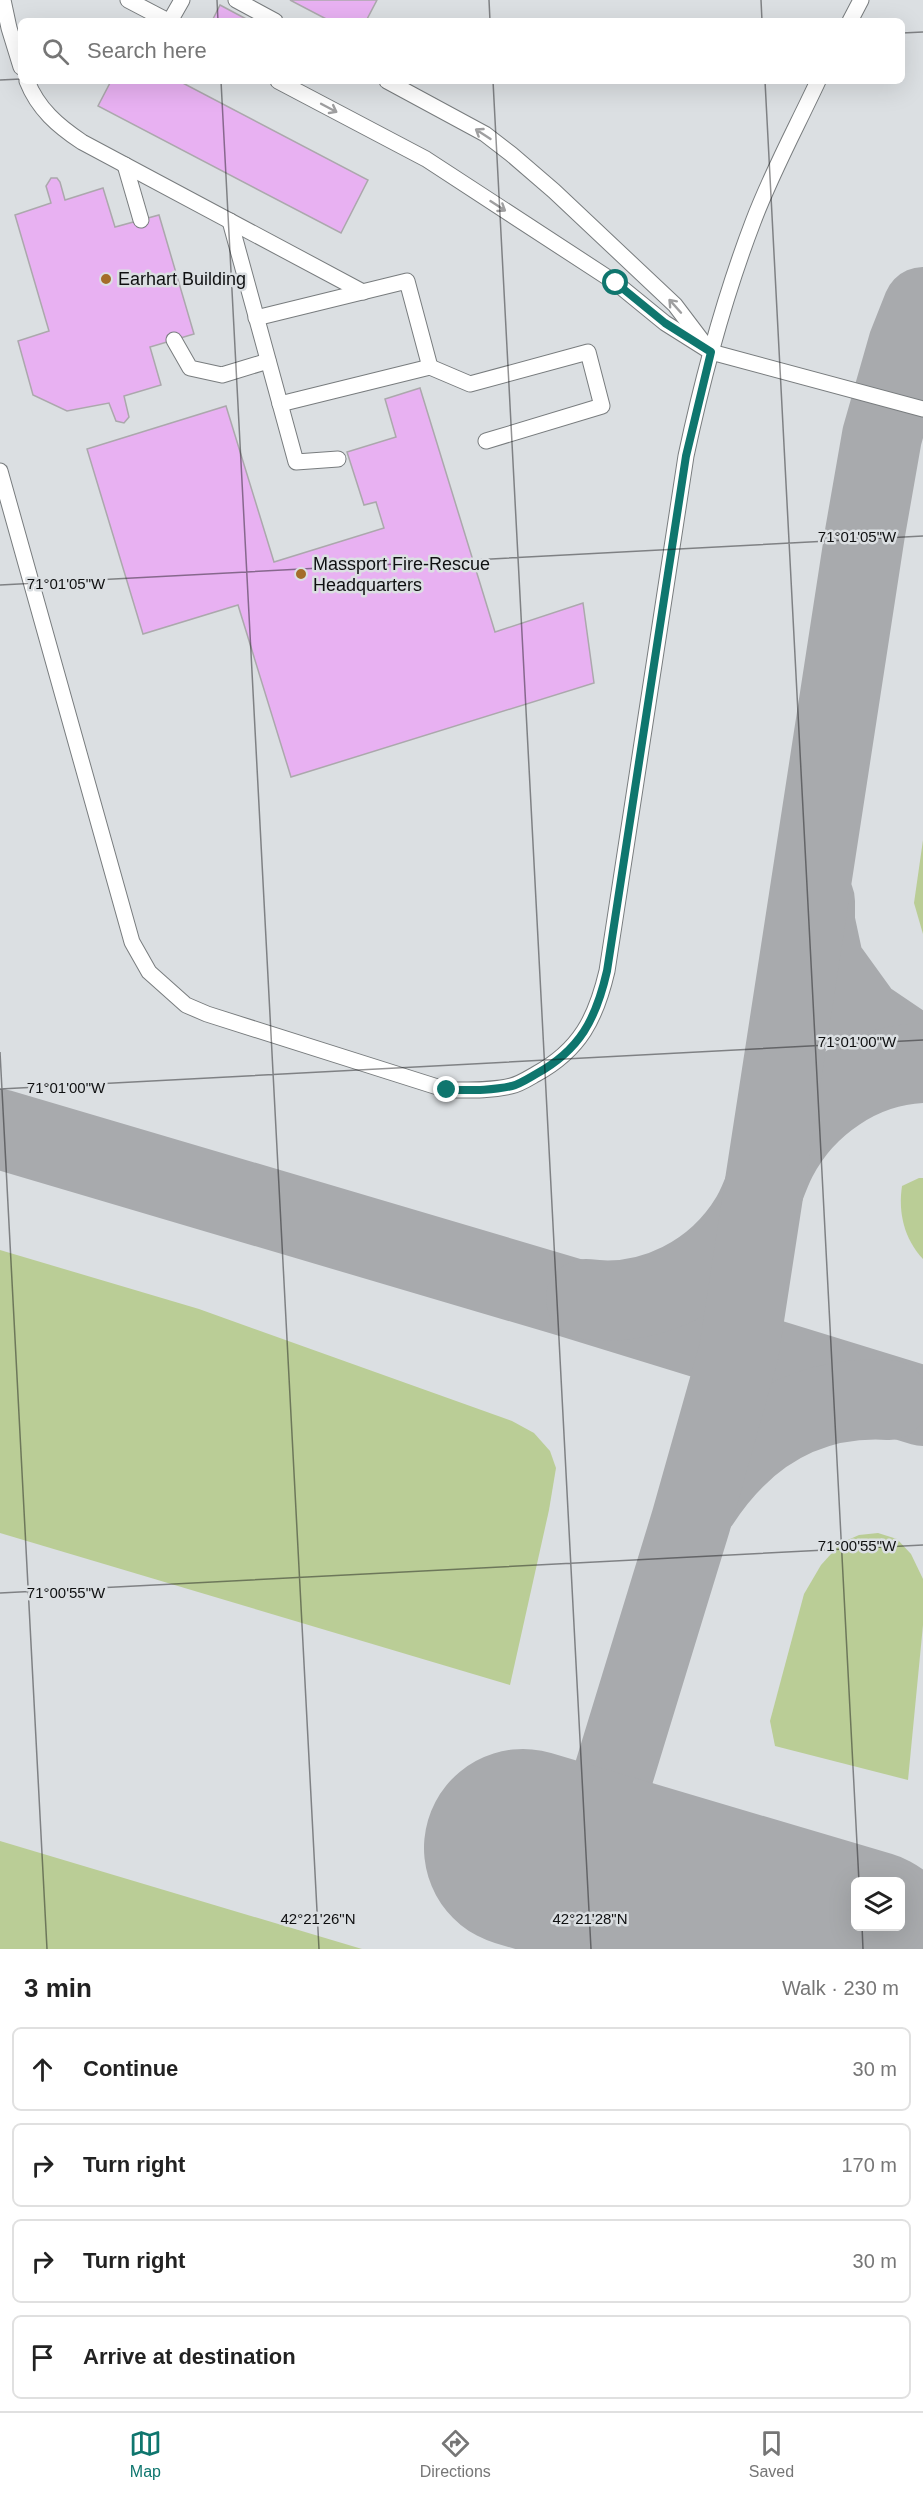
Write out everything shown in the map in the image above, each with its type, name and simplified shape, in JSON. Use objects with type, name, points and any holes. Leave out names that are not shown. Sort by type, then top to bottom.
[{"type":"lane","points":[[3,0],[18,57]]},
{"type":"lane","points":[[128,0],[163,18]]},
{"type":"lane","points":[[171,18],[182,0]]},
{"type":"lane","points":[[236,0],[269,18]]},
{"type":"lane","points":[[852,18],[861,0]]},
{"type":"lane","points":[[29,84],[43,111],[60,128],[363,292]]},
{"type":"lane","points":[[284,84],[426,159],[616,283],[665,323],[711,352],[923,409]]},
{"type":"lane","points":[[393,84],[485,134],[554,190],[675,305],[711,352]]},
{"type":"lane","points":[[0,471],[132,942],[149,972],[186,1005],[207,1014],[447,1090],[480,1090],[514,1086],[553,1064],[572,1047],[589,1026],[601,1000],[686,456],[711,352],[753,221],[775,168],[817,84]]},
{"type":"lane","points":[[125,165],[141,220]]},
{"type":"lane","points":[[230,221],[296,462],[338,459]]},
{"type":"lane","points":[[256,318],[407,281],[430,367]]},
{"type":"lane","points":[[174,340],[190,368],[222,375],[268,361]]},
{"type":"lane","points":[[280,404],[430,367],[470,384],[588,352],[602,406],[486,441]]},
{"type":"green space","points":[[923,840],[923,934],[914,903]]},
{"type":"green space","points":[[923,1178],[923,1259],[907,1234],[901,1206],[902,1186]]},
{"type":"green space","points":[[0,1250],[199,1309],[512,1421],[534,1433],[550,1451],[556,1468],[549,1510],[510,1685],[0,1533]]},
{"type":"green space","points":[[878,1533],[897,1539],[911,1554],[923,1579],[923,1625],[908,1780],[775,1746],[770,1721],[804,1594],[821,1565],[841,1543],[859,1535]]},
{"type":"green space","points":[[0,1841],[362,1949],[0,1949]]},
{"type":"building","points":[[290,0],[377,0],[368,18],[324,18]]},
{"type":"building","points":[[220,5],[244,18],[214,18]]},
{"type":"building","points":[[109,84],[185,84],[368,180],[341,233],[98,106]]},
{"type":"building","name":"Earhart Building","points":[[51,178],[57,178],[60,182],[65,200],[103,188],[115,227],[159,215],[194,334],[150,347],[161,385],[124,396],[129,417],[124,423],[116,421],[109,403],[67,411],[33,395],[18,341],[49,331],[15,215],[51,203],[46,186]]},
{"type":"building","name":"Massport Fire-Rescue Headquarters","points":[[420,388],[495,632],[583,603],[594,683],[291,777],[238,605],[143,634],[87,449],[226,406],[274,562],[384,528],[376,502],[364,505],[347,452],[396,437],[385,399]]},
{"type":"taxiway","points":[[560,1949],[691,1521],[739,1351],[865,533],[882,436],[908,345],[923,307]]},
{"type":"taxiway","points":[[815,901],[815,922],[824,964],[863,1018],[912,1051],[923,1055]]},
{"type":"taxiway","points":[[586,1299],[635,1298],[680,1283],[701,1270],[737,1237],[755,1210],[773,1165],[789,1138],[819,1105],[857,1080],[878,1071],[900,1065],[923,1063]]},
{"type":"taxiway","points":[[0,1129],[565,1296],[923,1406]]},
{"type":"taxiway","points":[[699,1503],[735,1458],[756,1439],[779,1424],[804,1412],[830,1404],[859,1400],[889,1400]]},
{"type":"runway","points":[[523,1848],[864,1949]]},
{"type":"place","name":"Earhart Building","points":[[106,279]]},
{"type":"place","name":"Massport Fire-Rescue Headquarters","points":[[301,574]]},
{"type":"route","points":[[447,1090],[480,1090],[514,1086],[553,1064],[572,1047],[589,1026],[601,1000],[686,456],[711,352],[665,323],[616,283]]}]
